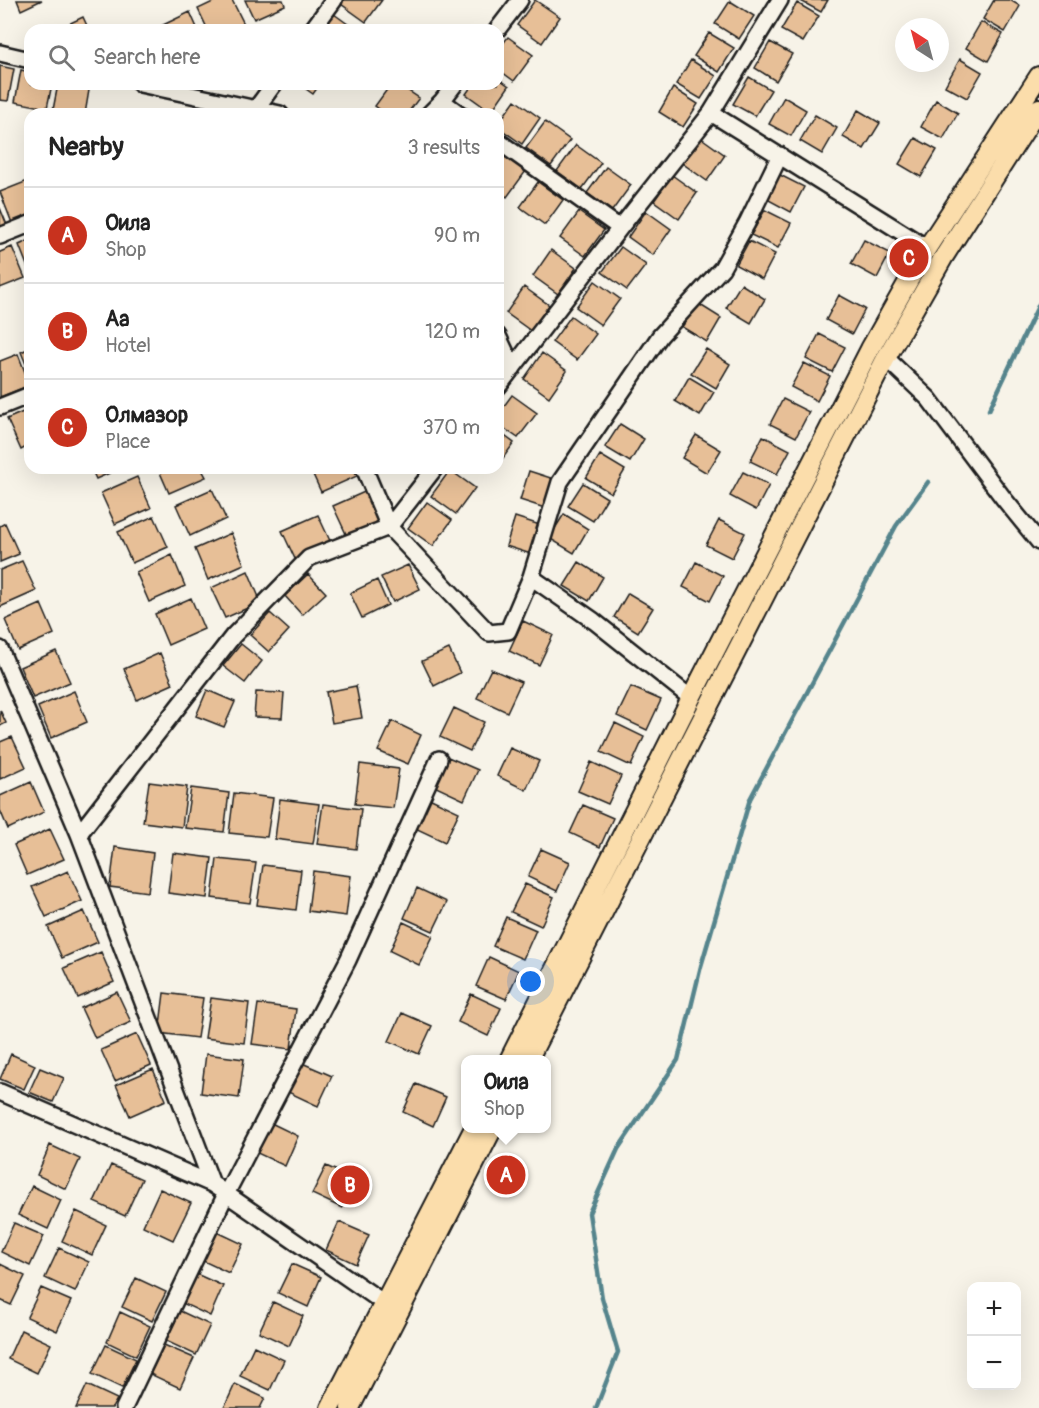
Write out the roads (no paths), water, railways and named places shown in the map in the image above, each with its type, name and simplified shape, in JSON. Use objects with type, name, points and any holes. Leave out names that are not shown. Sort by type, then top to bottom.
[{"type":"main road","points":[[511,1055],[870,349],[927,248],[1039,76]]},
{"type":"main road","points":[[530,1055],[886,358],[943,258],[1039,108]]},
{"type":"main road","points":[[330,1408],[471,1133]]},
{"type":"main road","points":[[350,1408],[490,1133]]},
{"type":"street","points":[[316,24],[334,0]]},
{"type":"street","points":[[502,24],[520,0]]},
{"type":"street","points":[[504,379],[711,113],[780,0]]},
{"type":"street","points":[[0,53],[24,59]]},
{"type":"street","points":[[164,90],[238,108]]},
{"type":"street","points":[[257,108],[270,90]]},
{"type":"street","points":[[435,108],[450,90]]},
{"type":"street","points":[[442,101],[452,108]]},
{"type":"street","points":[[711,113],[927,248]]},
{"type":"street","points":[[504,145],[620,228]]},
{"type":"street","points":[[367,474],[389,526],[489,633],[508,631],[531,577],[560,482],[660,336],[722,268],[780,155]]},
{"type":"street","points":[[0,236],[24,226]]},
{"type":"street","points":[[504,349],[513,368]]},
{"type":"street","points":[[886,358],[929,399],[1039,542]]},
{"type":"street","points":[[0,407],[24,397]]},
{"type":"street","points":[[79,834],[233,636],[309,558],[389,526],[430,474]]},
{"type":"street","points":[[531,577],[594,621],[691,698]]},
{"type":"street","points":[[0,649],[79,834],[212,1184]]},
{"type":"street","points":[[124,1408],[226,1194],[348,960],[439,759]]},
{"type":"street","points":[[0,1092],[212,1184],[384,1303]]},
{"type":"waterway","points":[[989,410],[1039,304]]},
{"type":"waterway","points":[[596,1408],[618,1352],[602,1298],[589,1213],[618,1149],[678,1060],[701,966],[750,799],[896,526],[928,482]]},
{"type":"place","name":"Олмазор","points":[[909,258]]},
{"type":"place","name":"Оила","points":[[506,1175]]},
{"type":"place","name":"Аа","points":[[350,1185]]}]
